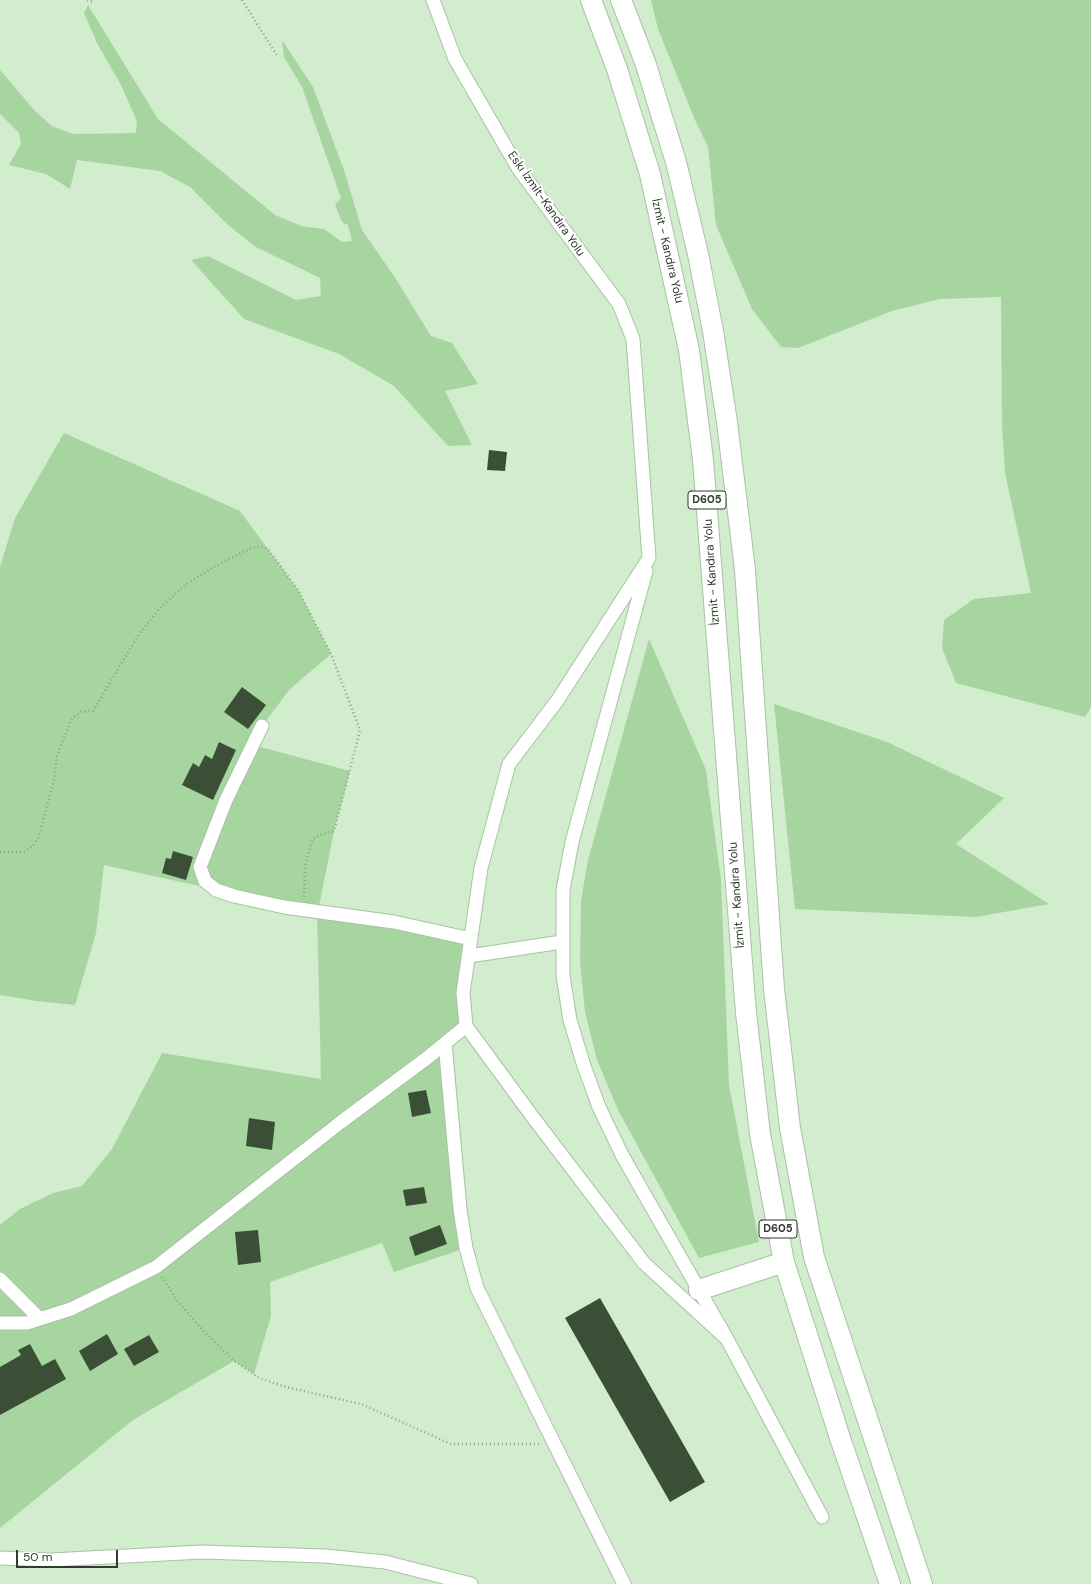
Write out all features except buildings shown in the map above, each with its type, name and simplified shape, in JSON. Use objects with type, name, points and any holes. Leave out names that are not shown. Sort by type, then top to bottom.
[{"type":"highway","name":"İzmit - Kandıra Yolu","points":[[591,0],[617,69],[650,174],[689,350],[703,460],[746,1013],[760,1134],[784,1262]]},
{"type":"highway","points":[[621,0],[645,62],[676,162],[698,254],[713,331],[727,422],[744,570],[774,989],[790,1128],[814,1257],[922,1584]]},
{"type":"highway","points":[[699,1290],[784,1262]]},
{"type":"highway","name":"D605","points":[[784,1262],[840,1438],[890,1584]]},
{"type":"street","name":"Eskı İzmit-Kandıra Yolu","points":[[433,0],[455,59],[518,168],[619,304],[633,339],[649,558]]},
{"type":"street","points":[[649,558],[557,700],[509,764],[481,868],[472,939],[463,993],[466,1026],[644,1264],[727,1339]]},
{"type":"street","points":[[649,558],[572,842],[563,890],[563,976],[570,1020],[584,1066],[599,1107],[622,1155],[727,1339],[822,1517]]},
{"type":"street","points":[[262,726],[226,800],[200,867],[205,881],[216,890],[234,896],[304,910],[394,922],[472,939]]},
{"type":"street","points":[[469,956],[562,942]]},
{"type":"street","points":[[0,1323],[28,1323],[71,1309],[156,1267],[466,1026]]},
{"type":"street","points":[[445,1043],[460,1209],[466,1248],[477,1288],[556,1444],[624,1584]]},
{"type":"street","points":[[0,1279],[40,1319]]},
{"type":"street","points":[[0,1558],[58,1560],[202,1552],[325,1556],[385,1562],[471,1584]]},
{"type":"path","points":[[87,0],[93,2]]},
{"type":"path","points":[[242,0],[278,57]]},
{"type":"path","points":[[0,852],[24,852],[33,846],[39,836],[52,787],[57,756],[72,718],[81,712],[93,711],[139,634],[159,609],[185,585],[243,552],[260,546],[268,549],[298,590],[331,654],[360,730],[334,831],[322,834],[313,839],[309,851],[305,866],[304,910]]},
{"type":"path","points":[[156,1267],[178,1302],[203,1330],[234,1361],[259,1378],[286,1388],[360,1404],[451,1444],[556,1444]]},
{"type":"green space","points":[[651,0],[1091,0],[1091,707],[1085,717],[956,683],[942,648],[944,620],[974,599],[1031,593],[1005,473],[1002,424],[1001,297],[940,299],[892,311],[798,348],[781,347],[752,309],[716,225],[708,147],[695,120],[658,29]]},
{"type":"green space","points":[[88,5],[158,119],[275,215],[301,226],[324,229],[342,242],[352,241],[348,225],[342,222],[335,205],[341,198],[302,87],[284,57],[282,40],[313,87],[345,173],[362,230],[394,276],[431,336],[452,343],[478,384],[445,391],[472,445],[448,446],[394,386],[339,354],[244,319],[191,260],[208,256],[296,300],[321,296],[320,278],[254,246],[227,224],[190,187],[160,171],[77,160],[70,189],[46,174],[9,165],[21,144],[19,133],[0,114],[0,70],[35,111],[52,126],[73,134],[136,133],[137,121],[121,85],[97,43],[84,13]]},
{"type":"green space","points":[[64,433],[240,511],[298,590],[331,654],[290,689],[262,726],[253,745],[350,771],[334,831],[318,911],[471,939],[466,1026],[445,1043],[466,1248],[394,1272],[382,1243],[270,1282],[271,1316],[254,1374],[234,1361],[133,1420],[0,1528],[0,1225],[20,1209],[53,1193],[82,1186],[112,1149],[162,1053],[321,1079],[317,912],[104,865],[96,933],[75,1005],[0,995],[0,567],[15,518]]},
{"type":"green space","points":[[649,639],[706,770],[721,880],[729,1085],[759,1242],[699,1258],[618,1110],[597,1060],[585,1012],[580,961],[581,901],[588,860]]},
{"type":"green space","points":[[774,704],[887,742],[1004,798],[956,844],[1049,904],[976,917],[795,909]]}]
